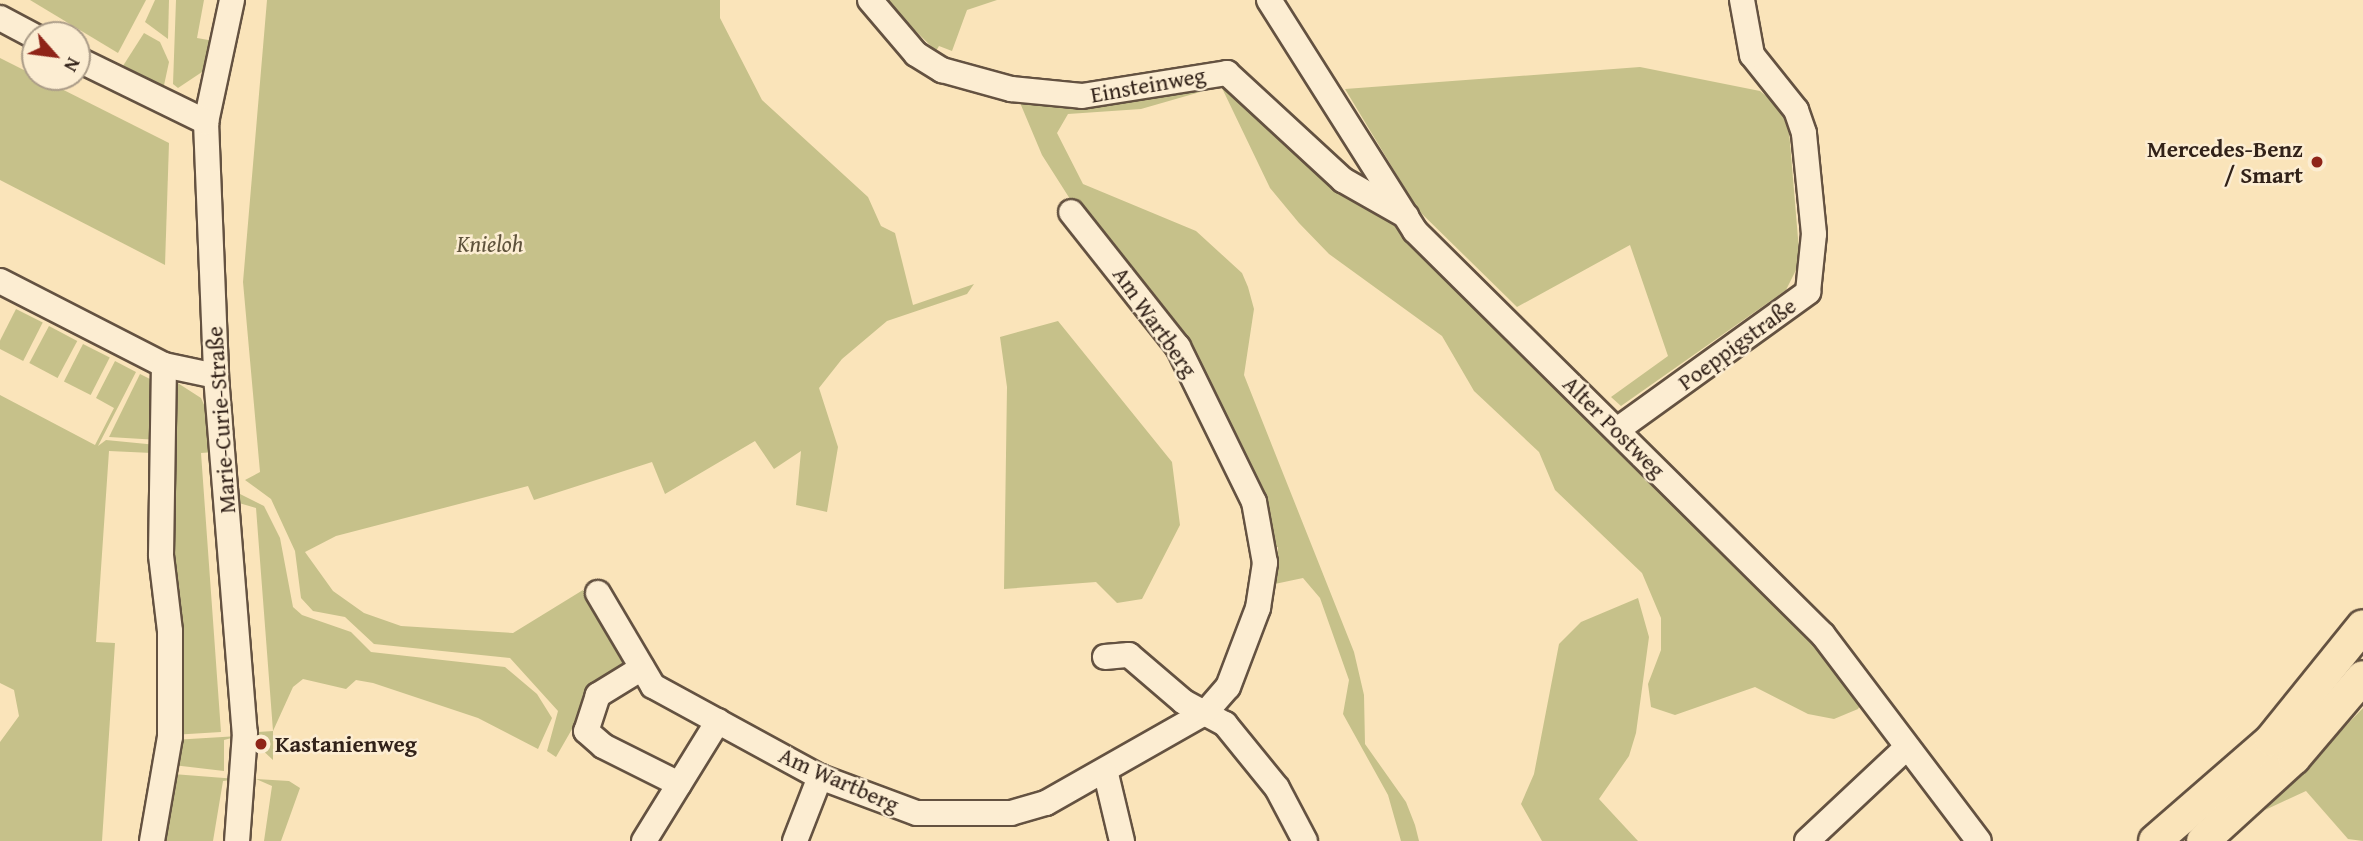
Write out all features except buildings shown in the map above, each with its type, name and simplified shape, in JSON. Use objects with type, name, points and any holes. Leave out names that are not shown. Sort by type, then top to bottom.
[{"type":"main road","points":[[2155,841],[2271,740],[2363,626]]},
{"type":"main road","points":[[2203,841],[2294,758],[2363,677]]},
{"type":"street","name":"Marie-Curie-Straße","points":[[232,0],[206,122],[216,376],[246,733],[237,841]]},
{"type":"street","name":"Einsteinweg","points":[[870,0],[916,54],[942,70],[1011,89],[1082,96],[1227,73],[1343,180],[1406,216]]},
{"type":"street","name":"Alter Postweg","points":[[1269,0],[1406,216],[1823,635],[1979,841]]},
{"type":"street","name":"Poeppigstraße","points":[[1617,430],[1808,292],[1814,234],[1804,133],[1796,110],[1752,55],[1742,0]]},
{"type":"street","points":[[0,18],[21,29]]},
{"type":"street","points":[[91,66],[206,122]]},
{"type":"street","name":"Am Wartberg","points":[[598,593],[653,686],[820,777],[879,803],[960,829],[1023,810],[1106,774],[1206,712],[1228,687],[1258,608],[1265,563],[1254,502],[1178,347],[1071,212]]},
{"type":"street","points":[[0,281],[164,365],[216,376]]},
{"type":"street","points":[[152,841],[170,727],[161,555],[164,365]]},
{"type":"street","points":[[1105,657],[1129,655],[1184,702],[1206,712],[1251,751],[1305,841]]},
{"type":"street","points":[[642,668],[597,695],[586,731],[603,746],[679,784]]},
{"type":"street","points":[[644,841],[718,721]]},
{"type":"street","points":[[1807,841],[1906,748]]},
{"type":"street","points":[[1106,774],[1122,841]]},
{"type":"street","points":[[795,841],[820,777]]},
{"type":"green space","points":[[30,0],[146,0],[118,53],[91,37],[91,21],[65,21]]},
{"type":"green space","points":[[155,0],[169,0],[168,39],[145,22]]},
{"type":"green space","points":[[176,0],[204,0],[197,38],[214,41],[205,70],[178,88],[173,84]]},
{"type":"green space","name":"Knieloh","points":[[267,0],[720,0],[720,18],[762,100],[868,197],[881,226],[895,233],[913,305],[974,284],[967,294],[887,321],[842,359],[819,388],[838,447],[827,512],[796,505],[801,451],[774,469],[755,441],[665,494],[652,462],[534,500],[528,486],[336,536],[305,552],[333,591],[364,613],[401,626],[513,633],[583,590],[627,663],[599,682],[556,757],[547,751],[558,711],[510,658],[374,644],[345,617],[313,611],[301,598],[295,551],[271,499],[245,480],[260,472],[243,282]]},
{"type":"green space","points":[[884,0],[997,0],[967,10],[952,51],[939,46],[936,51]]},
{"type":"green space","points":[[144,33],[160,42],[169,62],[163,90],[121,69]]},
{"type":"green space","points":[[0,58],[21,69],[21,91],[66,91],[169,143],[165,265],[0,180]]},
{"type":"green space","points":[[1640,67],[1760,91],[1779,107],[1789,131],[1800,262],[1786,290],[1621,406],[1611,397],[1668,356],[1630,245],[1517,307],[1418,210],[1345,89]]},
{"type":"green space","points":[[1221,80],[1404,224],[1787,604],[1863,701],[1858,709],[1834,719],[1808,714],[1755,687],[1675,715],[1651,707],[1648,684],[1661,650],[1661,618],[1642,573],[1555,490],[1539,452],[1474,391],[1442,336],[1329,254],[1299,223],[1270,188],[1221,86],[1141,109],[1068,114],[1057,133],[1083,184],[1196,231],[1242,273],[1254,309],[1244,375],[1354,652],[1364,695],[1365,744],[1406,802],[1415,825],[1419,841],[1401,841],[1388,795],[1343,714],[1349,680],[1320,598],[1303,578],[1270,585],[1277,579],[1278,547],[1269,547],[1254,488],[1042,155],[1018,98]]},
{"type":"green space","points":[[16,309],[43,323],[23,361],[0,349],[0,340]]},
{"type":"green space","points":[[1058,321],[1172,462],[1180,525],[1142,599],[1117,603],[1096,582],[1004,589],[1007,387],[1000,337]]},
{"type":"green space","points":[[49,326],[77,341],[58,378],[29,363]]},
{"type":"green space","points":[[83,344],[110,358],[91,395],[64,381]]},
{"type":"green space","points":[[115,361],[136,372],[98,446],[106,440],[157,445],[152,453],[109,451],[96,642],[115,643],[102,841],[0,841],[0,742],[19,716],[14,690],[0,683],[0,395],[95,445],[114,408],[96,398]]},
{"type":"green space","points":[[140,374],[154,381],[159,440],[109,437]]},
{"type":"green space","points":[[173,380],[201,398],[210,418],[214,452],[201,453],[221,732],[172,735]]},
{"type":"green space","points":[[238,493],[264,506],[280,538],[293,607],[302,615],[351,632],[371,652],[505,667],[537,694],[552,718],[538,749],[478,718],[373,683],[356,680],[346,689],[303,679],[293,687],[273,731],[256,508],[239,503]]},
{"type":"green space","points":[[1638,598],[1649,637],[1636,733],[1629,756],[1599,799],[1638,841],[1542,841],[1521,804],[1534,774],[1559,644],[1581,622]]},
{"type":"green space","points":[[2363,708],[2363,841],[2348,839],[2306,791],[2265,810]]},
{"type":"green space","points":[[273,731],[273,760],[258,746],[258,732]]},
{"type":"green space","points":[[239,736],[224,740],[224,771],[173,765],[173,740]]},
{"type":"green space","points":[[173,774],[237,779],[223,781],[213,841],[158,841]]},
{"type":"green space","points":[[256,779],[289,781],[300,788],[281,841],[264,841],[272,786]]},
{"type":"place","name":"Mercedes-Benz / Smart","points":[[2317,162]]},
{"type":"place","name":"Kastanienweg","points":[[261,744]]}]
